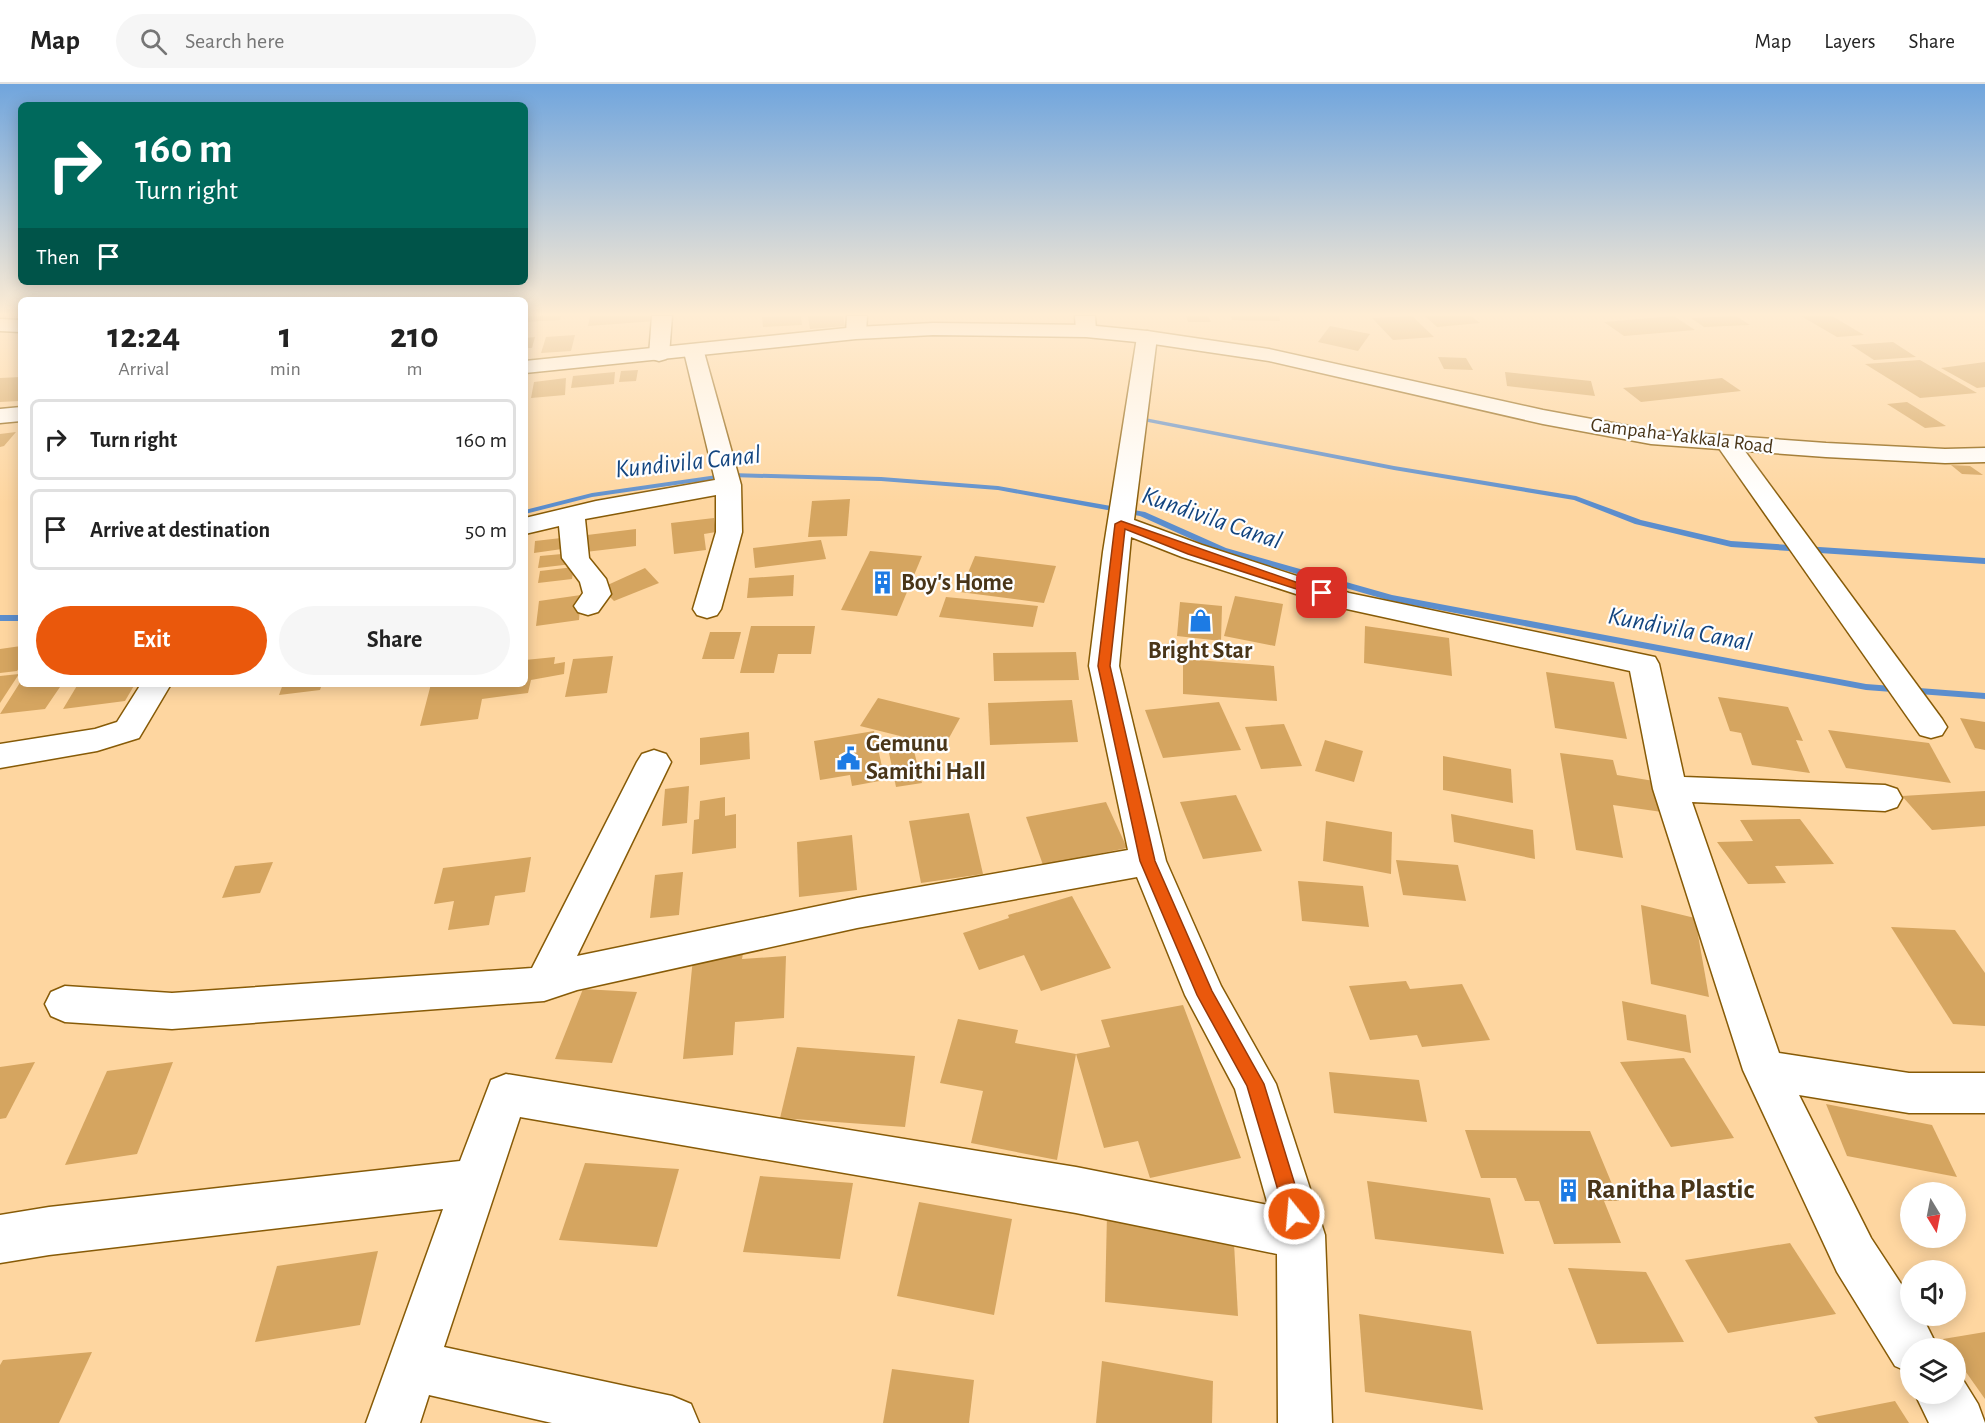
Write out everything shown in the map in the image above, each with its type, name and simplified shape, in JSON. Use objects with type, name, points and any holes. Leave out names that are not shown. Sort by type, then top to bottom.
[{"type":"main road","points":[[701,378],[729,485],[729,532],[707,609]]},
{"type":"main road","points":[[1141,378],[1104,666],[1148,861],[1205,995],[1255,1084],[1301,1235],[1305,1423]]},
{"type":"main road","name":"Gampaha-Yakkala Road","points":[[1373,378],[1543,417],[1651,437],[1728,444],[1945,456],[1985,455]]},
{"type":"main road","points":[[0,416],[18,414]]},
{"type":"main road","points":[[1728,444],[1931,727]]},
{"type":"main road","points":[[528,525],[729,485]]},
{"type":"main road","points":[[572,515],[574,550],[578,563],[594,578],[596,586],[597,594],[588,606]]},
{"type":"main road","points":[[1121,524],[1192,551],[1343,600],[1644,664],[1670,789],[1764,1070],[1854,1255],[1907,1338]]},
{"type":"main road","points":[[0,756],[97,740],[128,730],[154,687]]},
{"type":"main road","points":[[544,984],[654,762]]},
{"type":"main road","points":[[1670,789],[1885,798]]},
{"type":"main road","points":[[65,1004],[172,1011],[544,984],[577,973],[857,913],[1148,861]]},
{"type":"main road","points":[[1764,1070],[1909,1093],[1985,1093]]},
{"type":"main road","points":[[393,1423],[506,1094],[1076,1190],[1301,1235]]},
{"type":"main road","points":[[0,1239],[50,1231],[477,1182]]},
{"type":"main road","points":[[412,1366],[672,1423]]},
{"type":"main road","points":[[1947,1404],[1959,1423]]},
{"type":"building","points":[[0,378],[18,378],[18,401],[0,402]]},
{"type":"building","points":[[566,378],[565,395],[531,398],[534,382]]},
{"type":"building","points":[[573,378],[614,378],[614,384],[571,388]]},
{"type":"building","points":[[620,378],[636,378],[636,381],[619,382]]},
{"type":"building","points":[[1506,378],[1567,378],[1591,381],[1595,396],[1507,386]]},
{"type":"building","points":[[1723,378],[1741,391],[1641,402],[1623,388]]},
{"type":"building","points":[[1888,378],[1952,378],[1977,393],[1920,398]]},
{"type":"building","points":[[1960,378],[1985,378],[1985,387],[1977,388]]},
{"type":"building","points":[[1907,402],[1946,426],[1925,428],[1887,404]]},
{"type":"building","points":[[16,432],[4,446],[0,447],[0,434]]},
{"type":"building","points":[[1951,465],[1970,466],[1983,475],[1962,474]]},
{"type":"building","points":[[850,499],[847,536],[808,537],[812,501]]},
{"type":"building","points":[[714,518],[716,532],[704,534],[706,550],[674,554],[671,523]]},
{"type":"building","points":[[636,529],[636,546],[577,553],[579,536]]},
{"type":"building","points":[[570,537],[569,548],[534,553],[535,541]]},
{"type":"building","points":[[821,540],[826,559],[755,568],[753,548]]},
{"type":"building","name":"Boy's Home","points":[[870,551],[922,556],[897,616],[841,610]]},
{"type":"building","points":[[573,553],[572,564],[538,568],[540,556]]},
{"type":"building","name":"Boy's Home","points":[[975,556],[1056,566],[1044,603],[960,592]]},
{"type":"building","points":[[574,567],[572,579],[538,583],[540,571]]},
{"type":"building","points":[[645,568],[659,583],[614,601],[601,588]]},
{"type":"building","points":[[794,575],[793,596],[747,598],[749,578]]},
{"type":"building","points":[[581,595],[579,620],[536,626],[539,601]]},
{"type":"building","points":[[1235,596],[1283,604],[1275,646],[1224,636]]},
{"type":"building","name":"Boy's Home","points":[[946,597],[1038,606],[1033,627],[939,617]]},
{"type":"building","name":"Bright Star","points":[[1180,602],[1222,606],[1221,641],[1177,636]]},
{"type":"building","points":[[751,626],[815,626],[811,654],[778,654],[774,673],[740,673]]},
{"type":"building","points":[[1365,626],[1449,638],[1452,676],[1364,663]]},
{"type":"building","points":[[710,632],[741,632],[734,659],[702,659]]},
{"type":"building","points":[[18,646],[17,671],[0,673],[0,649]]},
{"type":"building","points":[[1076,652],[1079,680],[994,681],[993,653]]},
{"type":"building","points":[[613,656],[607,693],[565,697],[573,659]]},
{"type":"building","points":[[555,657],[554,664],[565,662],[564,674],[531,680],[528,693],[482,699],[478,719],[420,726],[430,687],[528,687],[528,660]]},
{"type":"building","points":[[1183,659],[1274,666],[1277,701],[1183,694]]},
{"type":"building","points":[[1546,672],[1614,682],[1627,739],[1555,728]]},
{"type":"building","points":[[18,674],[0,703],[0,676]]},
{"type":"building","points":[[18,686],[60,687],[45,709],[0,714]]},
{"type":"building","points":[[76,687],[133,687],[125,701],[63,709]]},
{"type":"building","points":[[282,687],[321,687],[320,690],[279,695]]},
{"type":"building","points":[[1718,697],[1788,707],[1803,741],[1796,740],[1810,773],[1752,765],[1741,733],[1730,731]]},
{"type":"building","points":[[878,698],[960,718],[944,747],[860,726]]},
{"type":"building","points":[[1072,700],[1078,742],[990,745],[988,703]]},
{"type":"building","points":[[1219,702],[1241,750],[1163,758],[1145,710]]},
{"type":"building","points":[[1960,718],[1985,722],[1985,750],[1975,748]]},
{"type":"building","points":[[1284,724],[1302,766],[1261,769],[1245,727]]},
{"type":"building","points":[[1828,730],[1929,743],[1951,783],[1846,768]]},
{"type":"building","name":"Gemunu Samithi Hall","points":[[874,731],[885,780],[852,786],[850,775],[820,780],[814,741]]},
{"type":"building","points":[[749,732],[750,759],[700,765],[700,738]]},
{"type":"building","points":[[911,739],[922,783],[896,787],[887,743]]},
{"type":"building","points":[[1325,740],[1363,751],[1354,782],[1315,771]]},
{"type":"building","points":[[1560,753],[1613,760],[1617,775],[1654,781],[1662,812],[1613,805],[1623,858],[1576,850]]},
{"type":"building","points":[[1443,756],[1511,769],[1513,803],[1443,790]]},
{"type":"building","points":[[689,786],[687,823],[662,826],[665,789]]},
{"type":"building","points":[[1985,791],[1985,826],[1932,830],[1902,796]]},
{"type":"building","points":[[1236,795],[1262,851],[1203,859],[1180,802]]},
{"type":"building","points":[[725,797],[725,816],[736,814],[736,848],[692,854],[694,820],[699,819],[700,801]]},
{"type":"building","points":[[1106,802],[1127,848],[1043,865],[1026,817]]},
{"type":"building","points":[[969,813],[983,874],[921,883],[909,821]]},
{"type":"building","points":[[1451,814],[1533,830],[1535,859],[1454,842]]},
{"type":"building","points":[[1800,819],[1834,864],[1775,866],[1786,883],[1748,884],[1717,842],[1753,841],[1740,820]]},
{"type":"building","points":[[1326,821],[1392,832],[1391,874],[1323,861]]},
{"type":"building","points":[[852,835],[857,890],[799,897],[797,842]]},
{"type":"building","points":[[531,857],[525,892],[495,896],[489,925],[448,930],[454,901],[434,904],[443,868]]},
{"type":"building","points":[[1396,860],[1458,865],[1466,901],[1403,895]]},
{"type":"building","points":[[273,862],[260,893],[222,898],[235,866]]},
{"type":"building","points":[[683,872],[679,915],[650,918],[655,875]]},
{"type":"building","points":[[1298,881],[1363,886],[1369,927],[1302,921]]},
{"type":"building","points":[[1072,896],[1111,968],[1041,991],[1024,955],[979,970],[963,933],[1009,918],[1008,915]]},
{"type":"building","points":[[1641,905],[1695,918],[1709,997],[1651,984]]},
{"type":"building","points":[[1891,927],[1955,930],[1985,973],[1985,1026],[1953,1024]]},
{"type":"building","points":[[743,954],[742,959],[786,956],[784,1018],[735,1022],[733,1055],[683,1059],[693,958]]},
{"type":"building","points":[[1406,981],[1410,989],[1462,984],[1490,1040],[1422,1047],[1417,1035],[1370,1040],[1349,986]]},
{"type":"building","points":[[583,989],[637,992],[612,1063],[555,1059]]},
{"type":"building","points":[[1622,1001],[1686,1015],[1691,1053],[1627,1040]]},
{"type":"building","points":[[1183,1005],[1241,1158],[1150,1178],[1138,1141],[1104,1148],[1076,1054],[1110,1047],[1101,1020]]},
{"type":"building","points":[[958,1019],[1018,1030],[1015,1043],[1076,1054],[1057,1160],[971,1143],[983,1091],[940,1083]]},
{"type":"building","points":[[797,1047],[915,1056],[905,1127],[780,1118]]},
{"type":"building","points":[[1684,1058],[1734,1138],[1671,1147],[1620,1062]]},
{"type":"building","points":[[35,1062],[6,1118],[0,1119],[0,1067]]},
{"type":"building","points":[[173,1062],[137,1154],[65,1165],[107,1071]]},
{"type":"building","points":[[1329,1072],[1419,1080],[1427,1122],[1334,1113]]},
{"type":"building","points":[[1826,1104],[1932,1125],[1957,1177],[1847,1156]]},
{"type":"building","name":"Ranitha Plastic","points":[[1465,1130],[1590,1131],[1619,1201],[1604,1201],[1621,1243],[1554,1244],[1539,1201],[1525,1201],[1516,1178],[1481,1178]]},
{"type":"building","points":[[585,1163],[679,1169],[657,1247],[559,1240]]},
{"type":"building","points":[[760,1176],[853,1183],[840,1259],[743,1252]]},
{"type":"building","points":[[1367,1181],[1490,1198],[1504,1254],[1375,1239]]},
{"type":"building","points":[[919,1202],[1012,1219],[994,1315],[897,1296]]},
{"type":"building","points":[[1107,1214],[1233,1225],[1238,1316],[1105,1302]]},
{"type":"building","points":[[1790,1243],[1836,1314],[1728,1333],[1685,1260]]},
{"type":"building","points":[[378,1251],[360,1325],[255,1342],[277,1266]]},
{"type":"building","points":[[1568,1268],[1646,1272],[1684,1342],[1597,1344]]},
{"type":"building","points":[[1359,1314],[1471,1331],[1483,1410],[1365,1392]]},
{"type":"building","points":[[1985,1332],[1985,1399],[1966,1372],[1966,1338],[1949,1338]]},
{"type":"building","points":[[92,1352],[59,1423],[0,1423],[0,1365],[3,1360]]},
{"type":"building","points":[[1102,1361],[1213,1381],[1212,1423],[1096,1423]]},
{"type":"building","points":[[892,1369],[974,1380],[969,1423],[883,1423]]},
{"type":"building","points":[[1895,1401],[1909,1423],[1818,1423],[1814,1417]]},
{"type":"waterway","points":[[1148,420],[1394,468],[1576,498],[1638,522],[1731,544],[1985,561]]},
{"type":"waterway","name":"Kundivila Canal","points":[[528,511],[592,495],[731,475],[881,479],[998,488],[1142,514],[1223,550],[1391,598],[1866,687],[1985,696]]},
{"type":"waterway","name":"Kundivila Canal","points":[[0,618],[18,618]]},
{"type":"place","name":"Boy's Home","points":[[883,583]]},
{"type":"place","name":"Bright Star","points":[[1200,621]]},
{"type":"place","name":"Gemunu Samithi Hall","points":[[848,758]]},
{"type":"place","name":"Ranitha Plastic","points":[[1568,1190]]},
{"type":"route","points":[[1294,1214],[1255,1084],[1205,995],[1148,861],[1104,666],[1121,524],[1192,551],[1322,593]]}]
